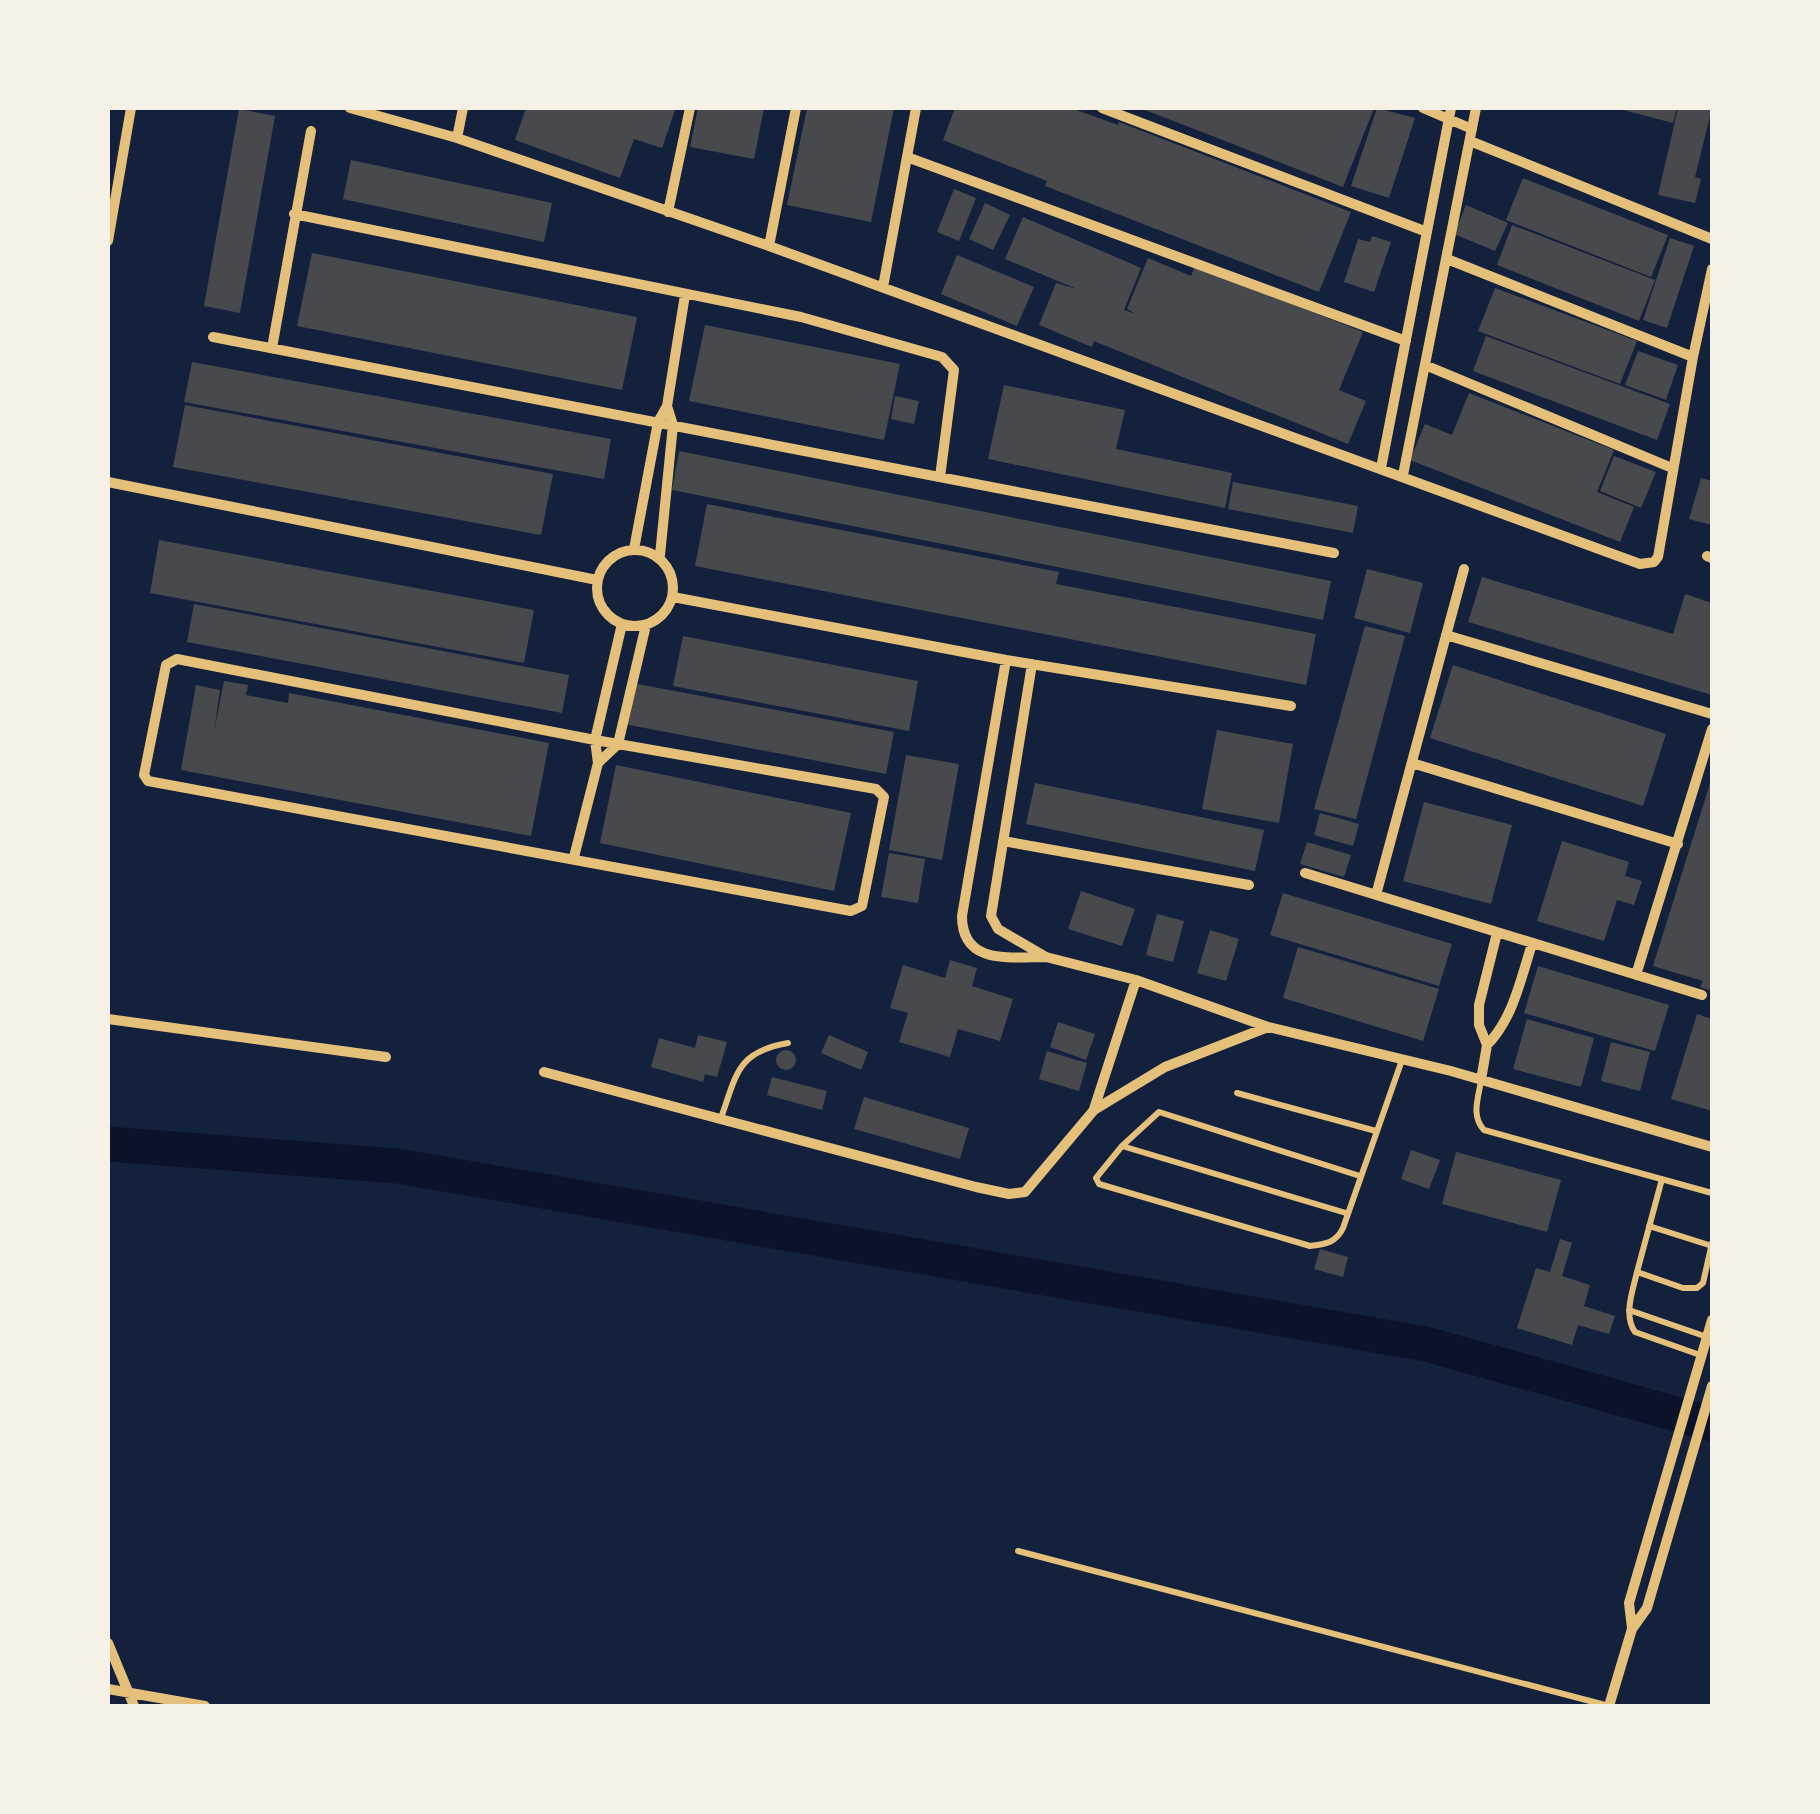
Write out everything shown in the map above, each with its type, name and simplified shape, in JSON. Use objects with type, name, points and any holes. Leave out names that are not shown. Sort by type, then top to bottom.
[{"type":"street","points":[[108,241],[131,108]]},
{"type":"street","points":[[350,108],[457,138],[769,246],[1640,564],[1654,562],[1659,551],[1712,268]]},
{"type":"street","points":[[457,138],[464,108]]},
{"type":"street","points":[[668,212],[687,108]]},
{"type":"street","points":[[769,246],[796,108]]},
{"type":"street","points":[[883,288],[916,108]]},
{"type":"street","points":[[1102,108],[1427,232]]},
{"type":"street","points":[[1423,108],[1450,112],[1471,135],[1712,239]]},
{"type":"street","points":[[1403,476],[1476,108]]},
{"type":"street","points":[[1381,468],[1450,112]]},
{"type":"street","points":[[272,348],[311,131]]},
{"type":"street","points":[[907,157],[1406,340]]},
{"type":"street","points":[[294,214],[801,317],[942,357],[954,370],[940,477]]},
{"type":"street","points":[[1446,259],[1693,357]]},
{"type":"street","points":[[634,549],[658,422],[667,406],[684,295]]},
{"type":"street","points":[[213,338],[1334,553]]},
{"type":"street","points":[[1425,364],[1672,468]]},
{"type":"street","points":[[660,555],[634,549],[605,564],[596,580],[597,598],[606,614],[622,624],[646,625],[664,616],[673,596],[673,576],[660,555],[674,425],[667,406]]},
{"type":"street","points":[[108,482],[596,580]]},
{"type":"street","points":[[1376,895],[1464,569]]},
{"type":"street","points":[[673,596],[1006,660],[1291,706]]},
{"type":"street","points":[[574,857],[598,763],[595,740],[622,624]]},
{"type":"street","points":[[598,763],[618,744],[646,625]]},
{"type":"street","points":[[1446,635],[1712,714]]},
{"type":"street","points":[[177,659],[595,740],[881,792],[884,797],[862,906],[851,911],[148,781],[144,775],[166,664],[177,659]]},
{"type":"street","points":[[1006,660],[962,916],[962,934],[970,947],[982,953],[1050,958],[1136,980],[1268,1028],[1481,1080],[1712,1147]]},
{"type":"street","points":[[1032,664],[991,906],[993,924],[1050,958]]},
{"type":"street","points":[[1636,974],[1712,730]]},
{"type":"street","points":[[1412,763],[1678,844]]},
{"type":"street","points":[[1004,841],[1249,885]]},
{"type":"street","points":[[1305,873],[1702,995]]},
{"type":"street","points":[[1481,1080],[1487,1045],[1479,1025],[1479,1005],[1498,933]]},
{"type":"street","points":[[1487,1045],[1500,1032],[1510,1011],[1532,944]]},
{"type":"street","points":[[1094,1110],[1136,980]]},
{"type":"street","points":[[108,1018],[386,1057]]},
{"type":"street","points":[[544,1072],[1009,1194],[1025,1192],[1032,1186],[1094,1110],[1165,1066],[1268,1028]]},
{"type":"street","points":[[1632,1629],[1629,1603],[1712,1320]]},
{"type":"street","points":[[1609,1706],[1632,1629],[1647,1608],[1712,1386]]},
{"type":"street","points":[[1689,1400],[1708,1406]]},
{"type":"street","points":[[108,1643],[134,1706]]},
{"type":"street","points":[[108,1689],[204,1706]]},
{"type":"lane","points":[[720,1119],[735,1078],[748,1058],[762,1048],[788,1042]]},
{"type":"lane","points":[[1360,1176],[1159,1112],[1122,1146],[1096,1178],[1099,1184],[1310,1246],[1328,1244],[1338,1238],[1402,1060]]},
{"type":"lane","points":[[1481,1080],[1475,1114],[1484,1130],[1712,1192]]},
{"type":"lane","points":[[1237,1093],[1376,1131]]},
{"type":"lane","points":[[1122,1146],[1346,1213]]},
{"type":"lane","points":[[1662,1179],[1637,1272],[1630,1324],[1635,1332],[1702,1356]]},
{"type":"lane","points":[[1637,1272],[1683,1288],[1697,1288],[1702,1283],[1712,1245],[1649,1226]]},
{"type":"lane","points":[[1629,1310],[1707,1337]]},
{"type":"lane","points":[[1018,1551],[1609,1706]]},
{"type":"building","points":[[526,108],[675,110],[662,148],[634,139],[620,178],[515,140]]},
{"type":"building","points":[[698,108],[764,108],[754,159],[690,147]]},
{"type":"building","points":[[807,108],[894,108],[871,222],[787,205]]},
{"type":"building","points":[[955,108],[1071,108],[1118,125],[1119,122],[1351,212],[1319,292],[1045,186],[1047,181],[943,140]]},
{"type":"building","points":[[1140,108],[1374,108],[1343,187]]},
{"type":"building","points":[[1377,108],[1415,118],[1389,198],[1351,186]]},
{"type":"building","points":[[1616,108],[1677,108],[1673,123]]},
{"type":"building","points":[[1678,108],[1712,108],[1695,177],[1701,179],[1695,203],[1658,195]]},
{"type":"building","points":[[239,109],[275,116],[240,313],[204,306]]},
{"type":"building","points":[[351,160],[552,203],[544,242],[343,199]]},
{"type":"building","points":[[1523,178],[1668,235],[1651,277],[1506,220]]},
{"type":"building","points":[[954,189],[976,198],[959,241],[937,232]]},
{"type":"building","points":[[985,203],[1010,215],[993,250],[969,239]]},
{"type":"building","points":[[1466,205],[1508,223],[1495,251],[1454,234]]},
{"type":"building","points":[[1023,217],[1141,268],[1124,310],[1136,314],[1127,309],[1148,258],[1191,276],[1195,266],[1363,332],[1339,390],[1366,401],[1348,444],[1094,341],[1092,347],[1039,325],[1056,283],[1077,289],[1005,259]]},
{"type":"building","points":[[1512,225],[1655,280],[1639,321],[1497,265]]},
{"type":"building","points":[[1372,236],[1391,242],[1374,292],[1344,282],[1358,239],[1370,242]]},
{"type":"building","points":[[1670,238],[1694,246],[1667,328],[1643,320]]},
{"type":"building","points":[[312,253],[637,317],[622,390],[297,326]]},
{"type":"building","points":[[957,255],[1034,287],[1017,326],[941,294]]},
{"type":"building","points":[[1495,288],[1637,341],[1620,384],[1478,331]]},
{"type":"building","points":[[705,325],[900,364],[884,440],[689,401]]},
{"type":"building","points":[[1486,336],[1670,404],[1657,440],[1473,371]]},
{"type":"building","points":[[1638,351],[1678,365],[1666,400],[1625,385]]},
{"type":"building","points":[[192,362],[611,439],[604,479],[184,402]]},
{"type":"building","points":[[1004,385],[1125,410],[1116,449],[1232,473],[1225,508],[988,459]]},
{"type":"building","points":[[1469,393],[1614,450],[1597,492],[1634,507],[1620,542],[1410,460],[1425,424],[1452,435]]},
{"type":"building","points":[[895,396],[919,401],[914,424],[891,419]]},
{"type":"building","points":[[185,405],[553,474],[541,535],[173,467]]},
{"type":"building","points":[[679,451],[1331,581],[1323,620],[672,490]]},
{"type":"building","points":[[1614,456],[1656,472],[1641,508],[1600,491]]},
{"type":"building","points":[[1701,478],[1712,481],[1712,525],[1689,519]]},
{"type":"building","points":[[1233,482],[1358,506],[1353,533],[1228,509]]},
{"type":"building","points":[[707,504],[1059,572],[1056,584],[1316,634],[1306,685],[695,566]]},
{"type":"building","points":[[159,540],[534,610],[524,663],[150,593]]},
{"type":"building","points":[[1367,569],[1423,583],[1410,633],[1354,618]]},
{"type":"building","points":[[1482,577],[1673,634],[1685,594],[1712,603],[1712,695],[1468,622]]},
{"type":"building","points":[[194,604],[569,675],[562,713],[187,642]]},
{"type":"building","points":[[1365,626],[1405,636],[1356,819],[1314,809]]},
{"type":"building","points":[[683,636],[918,681],[909,731],[673,686]]},
{"type":"building","points":[[1453,665],[1666,734],[1643,806],[1430,738]]},
{"type":"building","points":[[224,681],[248,685],[246,695],[288,703],[289,693],[549,743],[531,836],[181,770],[196,685],[220,690],[214,732]]},
{"type":"building","points":[[632,683],[894,732],[886,774],[624,724]]},
{"type":"building","points":[[1217,730],[1293,744],[1279,823],[1202,809]]},
{"type":"building","points":[[906,755],[959,764],[942,860],[889,850]]},
{"type":"building","points":[[616,765],[851,813],[834,891],[600,843]]},
{"type":"building","points":[[1712,777],[1712,991],[1700,987],[1703,981],[1653,966]]},
{"type":"building","points":[[1035,783],[1264,830],[1255,871],[1026,824]]},
{"type":"building","points":[[1424,802],[1512,825],[1491,904],[1403,881]]},
{"type":"building","points":[[1320,813],[1359,824],[1353,846],[1314,835]]},
{"type":"building","points":[[1562,841],[1629,862],[1625,876],[1642,881],[1634,905],[1617,900],[1604,941],[1537,921]]},
{"type":"building","points":[[1307,842],[1351,855],[1344,877],[1300,864]]},
{"type":"building","points":[[889,853],[925,859],[918,903],[881,897]]},
{"type":"building","points":[[1081,891],[1135,909],[1122,946],[1068,929]]},
{"type":"building","points":[[1283,893],[1452,944],[1439,986],[1270,935]]},
{"type":"building","points":[[1157,914],[1184,921],[1173,962],[1146,955]]},
{"type":"building","points":[[1210,930],[1239,939],[1226,981],[1197,973]]},
{"type":"building","points":[[1298,947],[1439,989],[1423,1041],[1283,998]]},
{"type":"building","points":[[950,960],[977,968],[972,986],[1013,999],[1000,1041],[958,1029],[950,1057],[899,1042],[908,1013],[890,1008],[903,965],[945,978]]},
{"type":"building","points":[[1538,966],[1669,1005],[1655,1051],[1524,1013]]},
{"type":"building","points":[[1697,1014],[1712,1019],[1712,1111],[1671,1099]]},
{"type":"building","points":[[1527,1019],[1594,1038],[1581,1087],[1513,1069]]},
{"type":"building","points":[[1058,1022],[1095,1034],[1086,1060],[1050,1047]]},
{"type":"building","points":[[698,1035],[727,1042],[717,1077],[705,1074],[703,1082],[651,1067],[659,1038],[695,1048]]},
{"type":"building","points":[[829,1035],[868,1052],[861,1070],[821,1053]]},
{"type":"building","points":[[1611,1042],[1650,1052],[1640,1091],[1601,1081]]},
{"type":"building","points":[[786,1050],[796,1060],[786,1070],[776,1060]]},
{"type":"building","points":[[1047,1051],[1087,1063],[1079,1091],[1039,1079]]},
{"type":"building","points":[[772,1077],[827,1091],[822,1110],[767,1095]]},
{"type":"building","points":[[864,1097],[969,1128],[960,1159],[854,1129]]},
{"type":"building","points":[[1411,1150],[1440,1160],[1429,1189],[1401,1179]]},
{"type":"building","points":[[1456,1152],[1561,1180],[1547,1232],[1442,1204]]},
{"type":"building","points":[[1560,1239],[1572,1243],[1562,1276],[1590,1285],[1584,1306],[1615,1316],[1609,1334],[1578,1325],[1572,1345],[1517,1328],[1536,1268],[1550,1272]]},
{"type":"building","points":[[1320,1249],[1348,1257],[1343,1277],[1314,1269]]},
{"type":"waterway","points":[[108,1144],[398,1166],[1426,1344],[1712,1424]]}]
